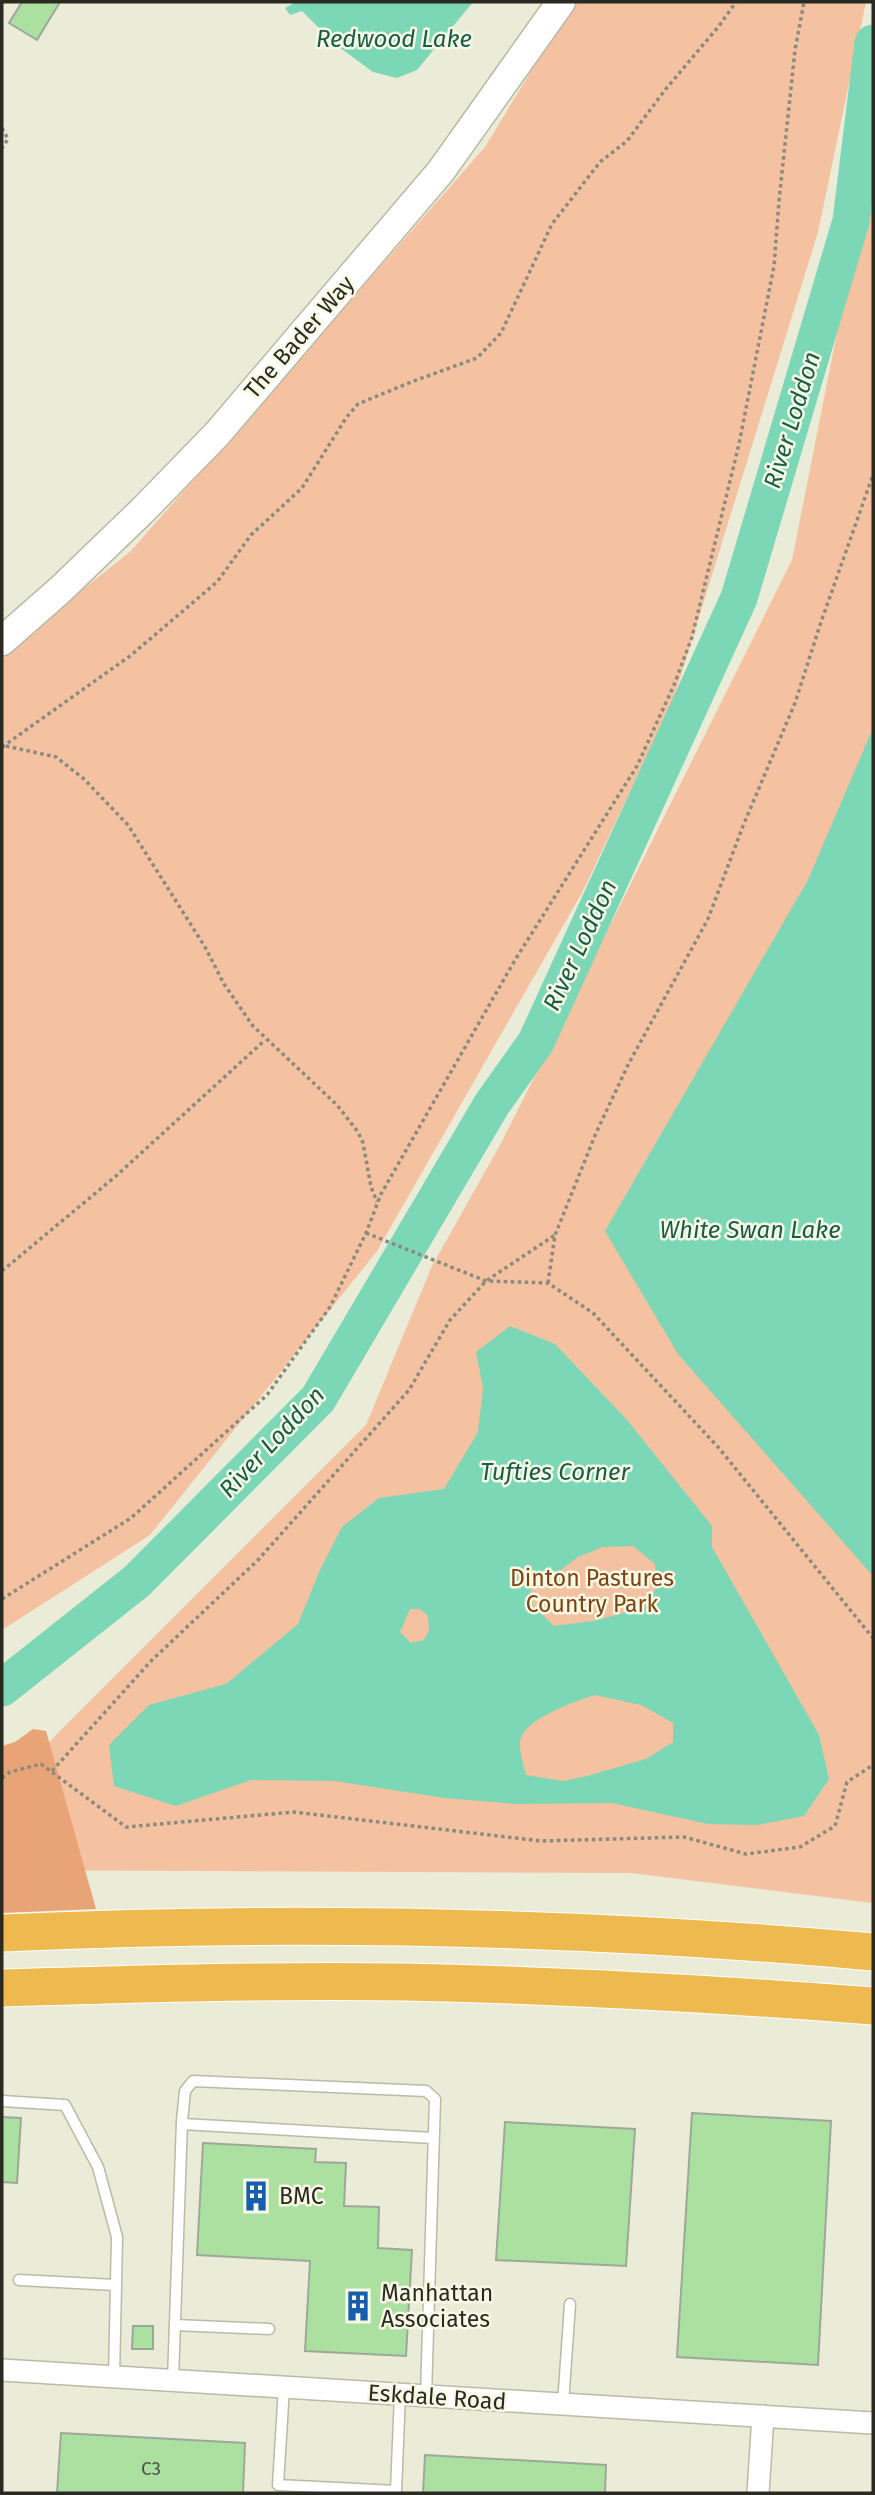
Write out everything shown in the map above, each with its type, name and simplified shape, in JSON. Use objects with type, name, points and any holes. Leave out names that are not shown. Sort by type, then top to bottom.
[{"type":"highway","points":[[2,1933],[267,1927],[454,1929],[678,1938],[873,1952]]},
{"type":"highway","points":[[2,1988],[388,1982],[716,1994],[873,2006]]},
{"type":"highway","points":[[2,2004],[194,1983]]},
{"type":"street","name":"The Bader Way","points":[[2,641],[60,590],[217,434],[441,171],[561,2]]},
{"type":"street","name":"Eskdale Road","points":[[2,2370],[873,2423]]},
{"type":"street","points":[[758,2493],[763,2416]]},
{"type":"lane","points":[[173,2380],[185,2091],[193,2081],[426,2091],[435,2099],[426,2396]]},
{"type":"lane","points":[[2,2101],[65,2105],[99,2167],[117,2237],[114,2376]]},
{"type":"lane","points":[[183,2124],[433,2138]]},
{"type":"lane","points":[[19,2280],[115,2285]]},
{"type":"lane","points":[[563,2404],[570,2304]]},
{"type":"lane","points":[[175,2325],[269,2329]]},
{"type":"lane","points":[[284,2387],[278,2485],[291,2486],[396,2491],[400,2394]]},
{"type":"path","points":[[3,745],[130,656],[217,582],[251,535],[302,488],[346,418],[358,404],[477,358],[506,325],[552,224],[600,162],[627,141],[736,2]]},
{"type":"path","points":[[2,1599],[131,1518],[267,1395],[330,1307],[366,1233],[377,1202],[515,960],[637,766],[674,685],[692,637],[739,444],[774,266],[795,50],[804,2]]},
{"type":"path","points":[[2,128],[8,139],[2,148]]},
{"type":"path","points":[[548,1283],[555,1235],[596,1133],[629,1063],[708,919],[743,826],[795,703],[873,475]]},
{"type":"path","points":[[3,745],[56,757],[84,779],[128,825],[205,947],[224,984],[253,1026],[265,1040],[299,1067],[346,1115],[363,1143],[371,1187],[377,1202]]},
{"type":"path","points":[[2,1271],[116,1176],[265,1040]]},
{"type":"path","points":[[366,1233],[486,1281],[548,1283],[593,1314],[718,1447],[873,1638]]},
{"type":"path","points":[[52,1770],[151,1661],[258,1560],[338,1470],[408,1390],[450,1320],[486,1281],[555,1235]]},
{"type":"path","points":[[2,1778],[10,1772],[41,1764],[126,1827],[294,1812],[541,1841],[684,1837],[746,1854],[800,1847],[835,1826],[847,1782],[873,1766]]},
{"type":"green space","points":[[573,2],[866,2],[818,232],[673,701],[583,891],[377,1251],[150,1535],[2,1630],[2,654],[131,551],[485,147]]},
{"type":"green space","name":"Dinton Pastures Country Park","points":[[873,151],[873,1903],[631,1873],[2,1870],[2,1789],[366,1425],[432,1266],[500,1145],[792,560]]},
{"type":"shaded area","points":[[33,1729],[46,1731],[96,1909],[2,1913],[2,1746],[15,1742]]},
{"type":"water","name":"Redwood Lake","points":[[296,2],[473,2],[417,70],[397,78],[373,72],[335,44],[302,11],[290,15],[285,8]]},
{"type":"water","name":"White Swan Lake","points":[[873,728],[873,1576],[678,1354],[605,1231],[808,880]]},
{"type":"water","name":"Tufties Corner","points":[[510,1326],[555,1344],[627,1420],[712,1526],[712,1547],[819,1735],[829,1779],[804,1816],[757,1825],[708,1824],[612,1803],[515,1804],[445,1798],[334,1781],[251,1780],[176,1806],[114,1786],[109,1745],[149,1705],[226,1684],[298,1624],[320,1570],[342,1527],[379,1498],[444,1489],[478,1432],[483,1388],[476,1352]],"holes":[[[633,1546],[655,1564],[656,1588],[643,1608],[593,1621],[554,1626],[533,1606],[530,1585],[561,1570],[578,1557],[603,1547]],[[410,1609],[420,1609],[428,1616],[429,1630],[424,1640],[411,1643],[400,1632]],[[595,1695],[641,1705],[673,1723],[673,1742],[646,1759],[587,1776],[563,1781],[526,1775],[521,1756],[521,1738],[525,1731],[542,1717]]]},
{"type":"building","points":[[22,2],[60,2],[37,40],[9,23]]},
{"type":"building","points":[[692,2113],[831,2121],[818,2365],[677,2357]]},
{"type":"building","points":[[2,2117],[21,2118],[17,2183],[2,2182]]},
{"type":"building","points":[[505,2122],[635,2129],[626,2266],[496,2260]]},
{"type":"building","points":[[203,2143],[316,2149],[315,2162],[346,2163],[344,2206],[379,2207],[378,2248],[412,2250],[406,2356],[305,2351],[310,2261],[197,2255]]},
{"type":"building","points":[[133,2326],[153,2326],[153,2349],[132,2349]]},
{"type":"building","points":[[61,2433],[245,2443],[243,2493],[57,2493]]},
{"type":"building","points":[[425,2455],[606,2465],[605,2493],[423,2493]]},
{"type":"waterway","name":"River Loddon","points":[[2,1688],[137,1581],[318,1399],[492,1104],[536,1042],[739,598],[851,221],[873,43]]},
{"type":"place","name":"BMC","points":[[256,2196]]},
{"type":"place","name":"Manhattan Associates","points":[[358,2306]]}]
